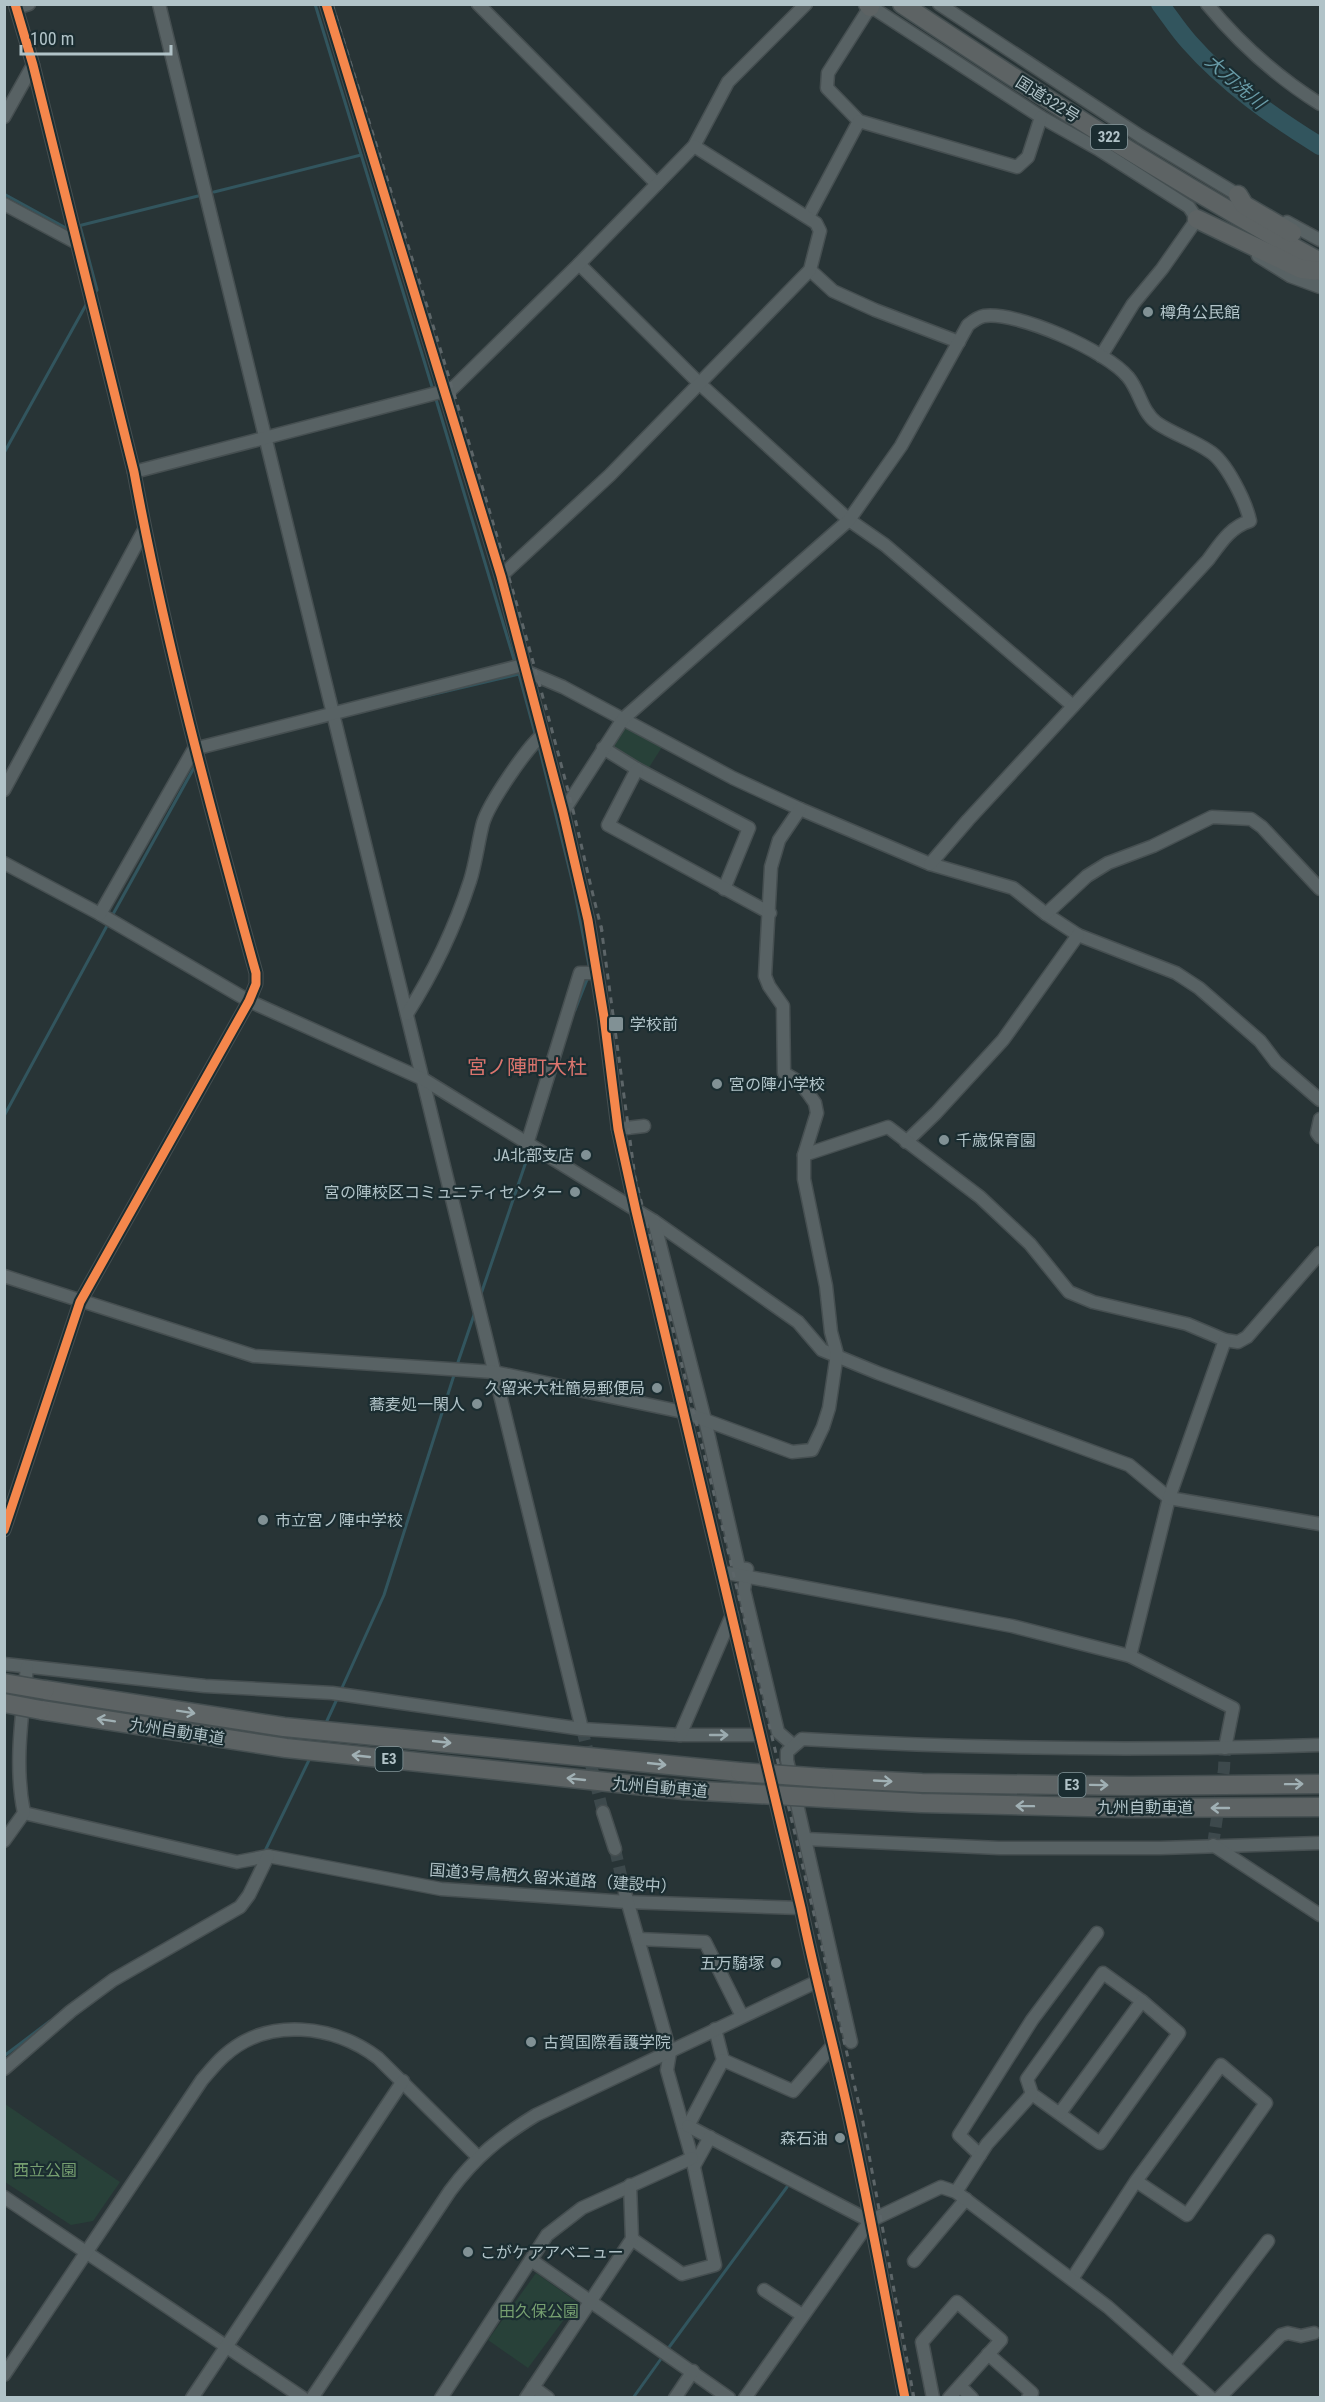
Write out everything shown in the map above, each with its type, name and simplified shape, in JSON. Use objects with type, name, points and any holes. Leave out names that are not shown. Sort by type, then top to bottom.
[{"type":"highway","name":"国道322号","points":[[902,4],[1140,158],[1320,262]]},
{"type":"highway","points":[[1238,195],[1244,205],[1320,250]]},
{"type":"highway","points":[[1197,219],[1301,269],[1320,271]]},
{"type":"highway","name":"九州自動車道","points":[[4,1683],[284,1726],[740,1772],[922,1783],[1130,1786],[1320,1784]]},
{"type":"highway","name":"九州自動車道","points":[[4,1703],[286,1748],[683,1790],[921,1803],[1128,1808],[1320,1807]]},
{"type":"street","points":[[4,1530],[80,1302],[249,1001],[256,984],[256,973],[194,749],[144,530],[134,472],[75,242],[33,65],[16,6],[29,4]]},
{"type":"street","points":[[159,4],[582,1729]]},
{"type":"street","points":[[326,4],[501,576],[563,812],[588,920],[618,1129],[758,1735],[833,2045],[905,2397]]},
{"type":"street","points":[[134,472],[452,389],[694,146],[728,82],[806,4]]},
{"type":"street","points":[[939,4],[1140,136],[1238,195],[1320,240]]},
{"type":"street","points":[[1207,4],[1261,61],[1294,88],[1320,104]]},
{"type":"street","points":[[1041,117],[1028,157],[1017,167],[859,121],[827,88],[828,73],[870,5],[1041,117],[1098,149],[1189,207],[1197,219],[1290,276],[1320,287]]},
{"type":"street","points":[[486,7],[657,184]]},
{"type":"street","points":[[4,117],[33,65]]},
{"type":"street","points":[[808,217],[859,121]]},
{"type":"street","points":[[501,576],[602,483],[810,270],[820,231],[816,223],[694,146]]},
{"type":"street","points":[[4,204],[75,242]]},
{"type":"street","points":[[1101,356],[1133,304],[1162,269],[1197,219]]},
{"type":"street","points":[[579,264],[700,384],[849,520],[885,545],[1073,705]]},
{"type":"street","points":[[810,270],[833,291],[875,310],[959,342]]},
{"type":"street","points":[[563,812],[623,718],[849,520],[902,446],[968,324],[978,317],[994,316],[1038,326],[1101,356],[1130,378],[1147,413],[1157,423],[1211,452],[1219,459],[1250,521],[1239,524],[1229,533],[1201,567],[930,864]]},
{"type":"street","points":[[4,789],[144,530]]},
{"type":"street","points":[[100,914],[194,749],[332,713],[524,668],[623,718],[733,778],[930,864],[1013,888],[1078,935],[1184,977],[1260,1041],[1276,1062],[1320,1100]]},
{"type":"street","points":[[407,1014],[425,985],[464,898],[471,879],[486,815],[529,746],[542,735]]},
{"type":"street","points":[[603,748],[637,769],[749,828],[724,890]]},
{"type":"street","points":[[637,769],[608,825],[770,913]]},
{"type":"street","points":[[4,1276],[254,1356],[494,1372],[683,1412],[792,1452],[812,1449],[829,1408],[837,1354],[831,1332],[826,1286],[804,1179],[804,1155],[817,1113],[815,1103],[799,1082],[784,1073],[783,1006],[765,976],[771,867],[779,840],[800,809]]},
{"type":"street","points":[[1046,914],[1087,876],[1108,863],[1153,846],[1212,817],[1251,819],[1262,827],[1320,889]]},
{"type":"street","points":[[4,862],[100,914],[249,1001],[423,1079],[654,1221],[798,1322],[822,1350],[837,1354],[878,1373],[1129,1465],[1169,1498],[1320,1524]]},
{"type":"street","points":[[906,1142],[1003,1040],[1078,935]]},
{"type":"street","points":[[527,1144],[580,973],[597,973]]},
{"type":"street","points":[[1320,1119],[1317,1132],[1320,1137]]},
{"type":"street","points":[[618,1129],[644,1126]]},
{"type":"street","points":[[804,1155],[888,1128],[980,1197],[1030,1244],[1069,1292],[1093,1302],[1187,1324],[1225,1340],[1238,1342],[1247,1336],[1320,1253]]},
{"type":"street","points":[[654,1221],[705,1420],[739,1568],[747,1569],[744,1590],[778,1732],[793,1745]]},
{"type":"street","points":[[1130,1656],[1169,1498],[1225,1340]]},
{"type":"street","points":[[722,1572],[1012,1626],[1130,1656],[1233,1708],[1225,1748]]},
{"type":"street","points":[[680,1735],[732,1615]]},
{"type":"street","points":[[4,1664],[205,1686],[332,1693],[582,1729],[680,1735],[758,1735]]},
{"type":"street","points":[[4,1841],[24,1813],[19,1788],[19,1752],[27,1667]]},
{"type":"street","points":[[851,2042],[787,1760],[787,1752],[802,1739],[1012,1749],[1320,1745]]},
{"type":"street","points":[[603,1812],[615,1850]]},
{"type":"street","name":"国道3号鳥栖久留米道路（建設中）","points":[[24,1813],[237,1862],[268,1856],[441,1889],[801,1908]]},
{"type":"street","points":[[805,1839],[999,1848],[1160,1848],[1320,1844]]},
{"type":"street","points":[[1213,1845],[1320,1915]]},
{"type":"street","points":[[4,2068],[71,2011],[113,1980],[240,1907],[249,1895],[268,1856]]},
{"type":"street","points":[[626,1898],[670,2052],[667,2070],[685,2124],[716,2265],[682,2274],[632,2240]]},
{"type":"street","points":[[980,2155],[959,2135],[1032,2020],[1097,1933]]},
{"type":"street","points":[[638,1939],[705,1942],[742,2016]]},
{"type":"street","points":[[1103,1973],[1142,2001],[1179,2033],[1100,2143],[1032,2094],[1026,2079],[1103,1973]]},
{"type":"street","points":[[312,2397],[450,2191],[478,2157],[501,2136],[536,2115],[816,1982]]},
{"type":"street","points":[[1060,2113],[1142,2001]]},
{"type":"street","points":[[4,2375],[202,2080],[225,2055],[250,2040],[278,2031],[303,2029],[326,2031],[362,2046],[403,2081],[478,2157]]},
{"type":"street","points":[[685,2124],[723,2060],[715,2029]]},
{"type":"street","points":[[723,2060],[793,2091],[833,2045]]},
{"type":"street","points":[[1072,2279],[1136,2181],[1221,2065],[1266,2103],[1188,2216],[1136,2181]]},
{"type":"street","points":[[192,2397],[403,2081]]},
{"type":"street","points":[[914,2261],[961,2195],[987,2144],[1032,2094]]},
{"type":"street","points":[[685,2124],[870,2221]]},
{"type":"street","points":[[445,2396],[547,2235],[582,2208],[630,2185],[693,2162],[710,2137]]},
{"type":"street","points":[[548,2397],[529,2392],[632,2240],[630,2185]]},
{"type":"street","points":[[745,2397],[870,2221],[941,2187],[961,2195],[1072,2279],[1211,2397]]},
{"type":"street","points":[[4,2197],[303,2397]]},
{"type":"street","points":[[1174,2364],[1268,2241]]},
{"type":"street","points":[[531,2259],[729,2397]]},
{"type":"street","points":[[764,2290],[802,2315]]},
{"type":"street","points":[[933,2397],[922,2342],[957,2302],[1001,2340],[949,2397]]},
{"type":"street","points":[[1220,2397],[1281,2335],[1288,2333],[1301,2336],[1314,2333]]},
{"type":"street","points":[[988,2354],[1032,2393],[1028,2397]]},
{"type":"street","points":[[675,2397],[693,2371]]},
{"type":"street","points":[[960,2386],[972,2397]]},
{"type":"green space","points":[[626,726],[662,747],[648,769],[611,748]]},
{"type":"green space","name":"西立公園","points":[[5,2104],[120,2182],[93,2221],[71,2225],[5,2182]]},
{"type":"green space","name":"田久保公園","points":[[536,2273],[577,2302],[528,2368],[488,2340]]},
{"type":"waterway","points":[[315,4],[433,390]]},
{"type":"waterway","name":"大刀洗川","points":[[1160,4],[1185,37],[1218,72],[1268,111],[1320,146]]},
{"type":"waterway","points":[[214,192],[361,155]]},
{"type":"waterway","points":[[4,194],[66,228]]},
{"type":"waterway","points":[[78,226],[198,196]]},
{"type":"waterway","points":[[80,226],[97,290],[95,293]]},
{"type":"waterway","points":[[4,453],[87,303]]},
{"type":"waterway","points":[[435,396],[515,663]]},
{"type":"waterway","points":[[405,701],[519,674],[536,737]]},
{"type":"waterway","points":[[538,743],[574,888],[590,971]]},
{"type":"waterway","points":[[112,916],[196,764]]},
{"type":"waterway","points":[[4,1116],[109,922]]},
{"type":"waterway","points":[[575,1010],[588,977]]},
{"type":"waterway","points":[[539,1124],[562,1050]]},
{"type":"waterway","points":[[480,1297],[530,1150]]},
{"type":"waterway","points":[[457,1365],[475,1312]]},
{"type":"waterway","points":[[341,1690],[384,1595],[455,1372]]},
{"type":"waterway","points":[[325,1725],[337,1699]]},
{"type":"waterway","points":[[264,1853],[311,1756]]},
{"type":"waterway","points":[[4,2056],[50,2021]]},
{"type":"waterway","points":[[667,2350],[787,2187]]},
{"type":"waterway","points":[[633,2398],[663,2356]]},
{"type":"tunnel","points":[[582,1729],[603,1812]]},
{"type":"tunnel","points":[[1213,1845],[1225,1748]]},
{"type":"tunnel","points":[[615,1849],[625,1893]]},
{"type":"railway","points":[[332,4],[516,601],[571,802],[603,934]]},
{"type":"railway","points":[[601,926],[635,1177],[724,1534],[862,2117],[914,2398]]},
{"type":"cycle path","points":[[4,1530],[80,1302],[249,1001],[256,984],[256,973],[174,661],[134,472],[33,65],[15,4]]},
{"type":"cycle path","points":[[326,4],[501,576],[563,812],[588,920],[604,1017],[618,1129],[849,2113],[905,2398]]},
{"type":"place","name":"樽角公民館","points":[[1148,312]]},
{"type":"place","name":"学校前","points":[[616,1024]]},
{"type":"place","name":"宮の陣小学校","points":[[717,1084]]},
{"type":"place","name":"千歳保育園","points":[[944,1140]]},
{"type":"place","name":"JA北部支店","points":[[586,1155]]},
{"type":"place","name":"宮の陣校区コミュニティセンター","points":[[575,1192]]},
{"type":"place","name":"久留米大杜簡易郵便局","points":[[657,1388]]},
{"type":"place","name":"蕎麦処一閑人","points":[[477,1404]]},
{"type":"place","name":"市立宮ノ陣中学校","points":[[263,1520]]},
{"type":"place","name":"五万騎塚","points":[[776,1963]]},
{"type":"place","name":"古賀国際看護学院","points":[[531,2042]]},
{"type":"place","name":"森石油","points":[[840,2138]]},
{"type":"place","name":"こがケアアベニュー","points":[[468,2252]]},
{"type":"district","name":"宮ノ陣町大杜","points":[[527,1067]]}]
